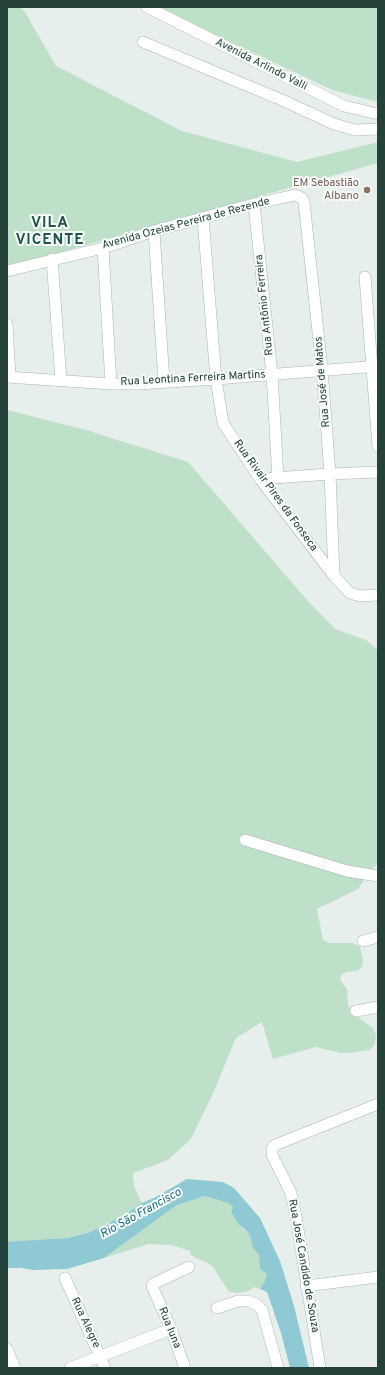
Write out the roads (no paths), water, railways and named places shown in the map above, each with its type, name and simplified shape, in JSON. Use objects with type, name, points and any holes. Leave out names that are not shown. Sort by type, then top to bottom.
[{"type":"street","name":"Avenida Arlindo Valli","points":[[147,7],[344,106],[378,114]]},
{"type":"street","points":[[143,42],[282,100],[334,124],[355,130],[378,129]]},
{"type":"street","name":"Avenida Ozeias Pereira de Rezende","points":[[7,271],[103,248],[154,231],[254,204],[295,195]]},
{"type":"street","name":"Rua José de Matos","points":[[295,195],[299,196],[304,202],[322,370],[330,474],[334,576]]},
{"type":"street","name":"Rua Antônio Ferreira","points":[[254,204],[272,374],[278,478]]},
{"type":"street","name":"Rua Rivair Pires da Fonseca","points":[[203,218],[216,379],[223,423],[260,479],[334,576],[350,593],[360,596],[378,595]]},
{"type":"street","points":[[154,231],[164,382]]},
{"type":"street","points":[[103,248],[111,384]]},
{"type":"street","points":[[52,260],[61,380]]},
{"type":"street","points":[[365,277],[375,366],[378,446]]},
{"type":"street","points":[[7,324],[9,377]]},
{"type":"street","name":"Rua Leontina Ferreira Martins","points":[[9,377],[111,384],[216,379],[375,366]]},
{"type":"street","points":[[260,479],[378,472]]},
{"type":"street","points":[[245,840],[347,871],[378,876]]},
{"type":"street","points":[[363,941],[378,937]]},
{"type":"street","points":[[356,1011],[378,1007]]},
{"type":"street","name":"Rua José Candido de Souza","points":[[320,1368],[291,1193],[272,1155],[272,1149],[275,1145],[378,1104]]},
{"type":"street","name":"Rua Iuna","points":[[185,1368],[171,1328],[152,1288],[153,1284],[189,1267]]},
{"type":"street","points":[[306,1286],[378,1276]]},
{"type":"street","name":"Rua Alegre","points":[[65,1278],[101,1356],[105,1368]]},
{"type":"street","points":[[217,1308],[238,1301],[256,1304],[262,1310],[278,1368]]},
{"type":"street","points":[[70,1368],[171,1328]]},
{"type":"street","points":[[7,1350],[15,1368]]},
{"type":"water","name":"Rio São Francisco","points":[[187,1179],[223,1182],[234,1188],[260,1218],[280,1261],[294,1306],[309,1368],[290,1368],[281,1333],[267,1292],[260,1289],[267,1274],[260,1269],[259,1255],[253,1248],[250,1236],[247,1231],[239,1225],[231,1212],[233,1207],[228,1203],[205,1196],[177,1205],[104,1258],[67,1269],[33,1270],[7,1268],[7,1242],[68,1238],[90,1232],[121,1217],[142,1203],[156,1197]]},
{"type":"place","name":"EM Sebastião Albano","points":[[367,190]]},
{"type":"district","name":"VILA VICENTE","points":[[50,232]]}]
